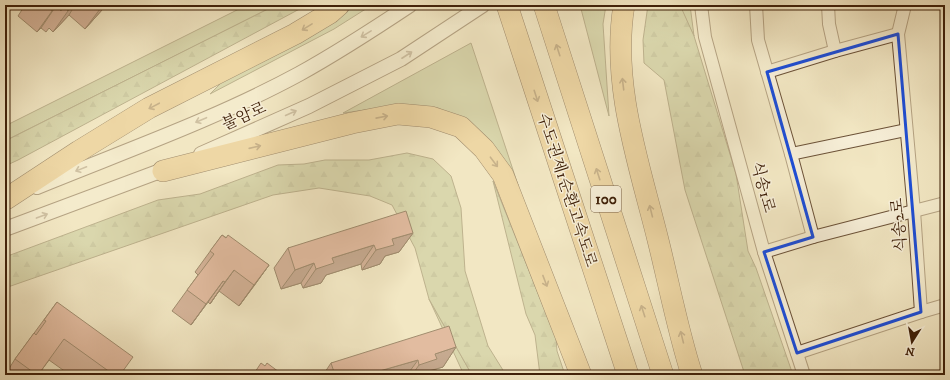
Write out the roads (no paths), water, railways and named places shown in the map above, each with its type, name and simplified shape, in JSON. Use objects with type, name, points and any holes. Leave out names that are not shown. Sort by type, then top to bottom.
[{"type":"highway","points":[[6,199],[150,108],[295,34],[330,13],[339,5]]},
{"type":"highway","name":"수도권제1순환고속도로","points":[[506,5],[628,375]]},
{"type":"highway","points":[[624,5],[622,16],[620,63],[626,113],[692,375]]},
{"type":"highway","name":"100","points":[[547,14],[663,375]]},
{"type":"highway","points":[[163,171],[352,123],[398,114],[431,117],[461,127],[484,149],[503,175],[581,375]]},
{"type":"street","name":"불암로","points":[[6,199],[230,108],[300,74],[410,5]]},
{"type":"street","name":"불암로","points":[[5,229],[163,171],[309,106],[401,59],[483,5]]},
{"type":"street","name":"식송1로","points":[[701,5],[704,37],[764,252],[804,375]]},
{"type":"street","points":[[756,5],[758,40],[791,154],[813,238]]},
{"type":"street","points":[[828,5],[829,24],[835,51]]},
{"type":"street","name":"식송2로","points":[[905,5],[898,34],[914,211],[921,312]]},
{"type":"street","points":[[767,72],[835,51],[898,34]]},
{"type":"street","points":[[791,154],[906,130]]},
{"type":"street","points":[[764,252],[945,203]]},
{"type":"street","points":[[797,353],[945,305]]}]
